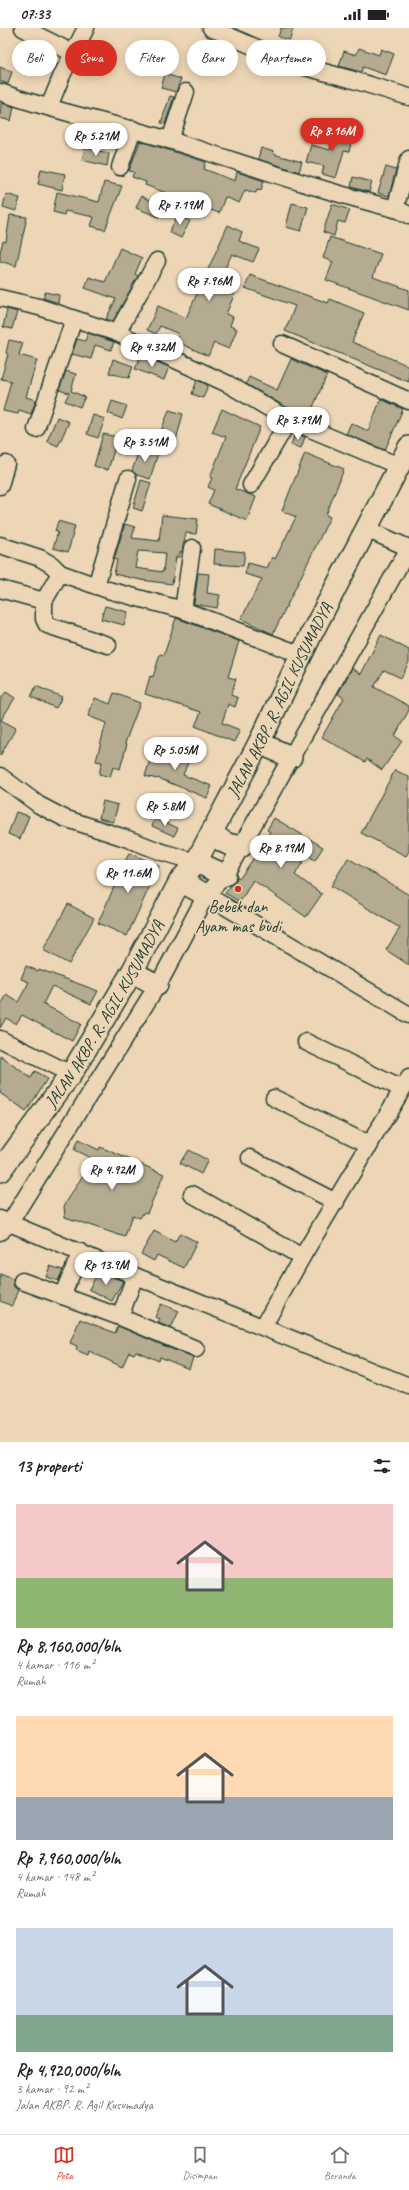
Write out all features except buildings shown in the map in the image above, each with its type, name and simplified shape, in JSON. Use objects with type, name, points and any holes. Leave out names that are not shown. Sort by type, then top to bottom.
[{"type":"main road","name":"JALAN AKBP. R. AGIL KUSUMADYA","points":[[0,1171],[71,1074],[132,972],[180,881],[196,862],[259,743],[302,655],[409,446]]},
{"type":"main road","points":[[259,743],[291,757]]},
{"type":"main road","points":[[212,832],[222,843],[229,846],[242,846]]},
{"type":"main road","points":[[196,862],[225,875]]},
{"type":"main road","points":[[180,881],[206,895]]},
{"type":"main road","points":[[132,972],[157,985]]},
{"type":"street","points":[[23,28],[65,50]]},
{"type":"street","points":[[80,40],[86,28]]},
{"type":"street","points":[[211,28],[294,64],[409,97]]},
{"type":"street","points":[[49,107],[65,69]]},
{"type":"street","points":[[0,92],[28,103],[49,107],[170,140],[297,182],[402,212],[409,159]]},
{"type":"street","points":[[170,140],[186,92]]},
{"type":"street","points":[[120,167],[133,129]]},
{"type":"street","points":[[117,333],[157,261]]},
{"type":"street","points":[[0,298],[39,307],[117,333],[228,384],[289,420],[399,466]]},
{"type":"street","points":[[36,429],[74,318]]},
{"type":"street","points":[[282,344],[409,401]]},
{"type":"street","points":[[251,485],[289,420]]},
{"type":"street","points":[[0,486],[6,464]]},
{"type":"street","points":[[96,586],[128,479]]},
{"type":"street","points":[[366,529],[409,548],[225,875],[206,895],[157,985],[3,1225],[81,1252],[135,1276],[409,1386]]},
{"type":"street","points":[[0,545],[40,558],[52,564],[60,573],[96,586],[183,610],[302,655]]},
{"type":"street","points":[[183,610],[192,548]]},
{"type":"street","points":[[60,573],[44,601],[44,619],[47,625],[108,645]]},
{"type":"street","points":[[0,589],[29,595],[44,601]]},
{"type":"street","points":[[0,776],[39,805],[64,818],[162,852],[196,862]]},
{"type":"street","points":[[206,895],[409,1015]]},
{"type":"street","points":[[0,1039],[71,1074]]},
{"type":"street","points":[[263,1327],[302,1257],[406,1084],[306,1042]]},
{"type":"street","points":[[274,1098],[370,1145]]},
{"type":"street","points":[[250,1158],[336,1202]]},
{"type":"street","points":[[192,1194],[302,1257]]},
{"type":"street","points":[[62,1296],[81,1252]]},
{"type":"street","points":[[120,1317],[135,1276]]},
{"type":"street","points":[[22,1281],[120,1317],[196,1349]]},
{"type":"place","name":"Bebek dan Ayam mas budi","points":[[238,889]]}]
